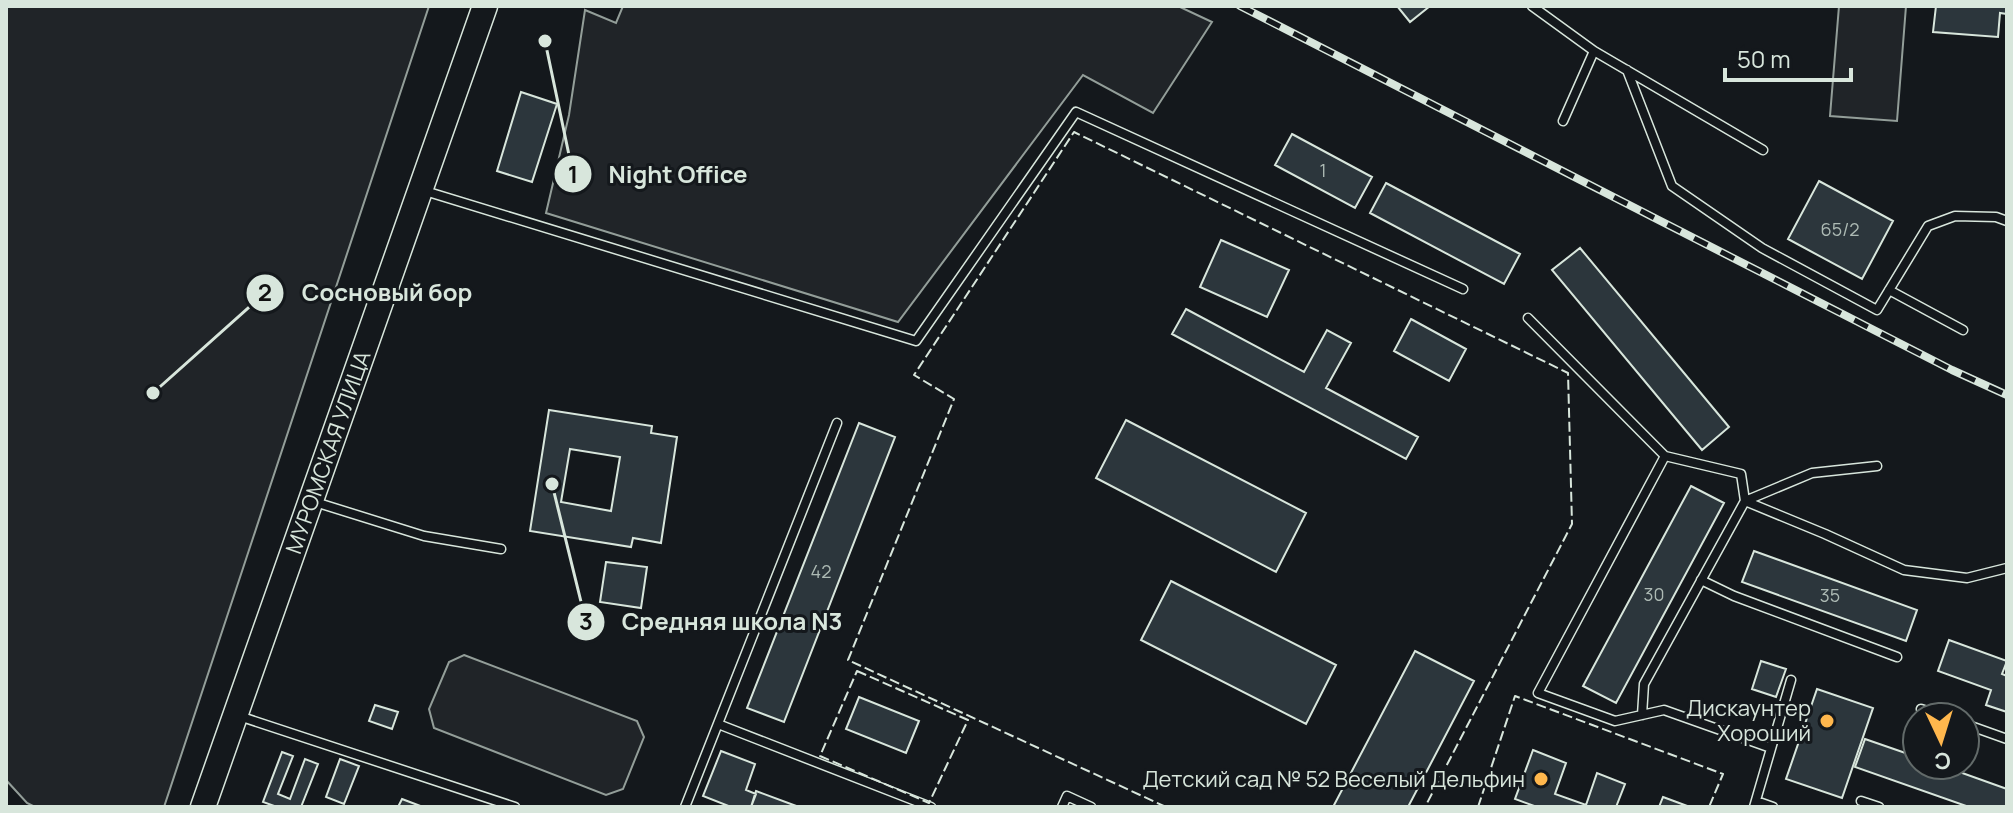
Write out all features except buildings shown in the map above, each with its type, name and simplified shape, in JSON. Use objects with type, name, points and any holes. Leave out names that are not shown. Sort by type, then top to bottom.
[{"type":"main road","name":"МУРОМСКАЯ УЛИЦА","points":[[203,807],[485,6]]},
{"type":"lane","points":[[1532,6],[1594,51],[1763,150]]},
{"type":"lane","points":[[1563,121],[1594,51]]},
{"type":"lane","points":[[1627,70],[1672,186],[1762,248],[1877,310],[1928,226],[1955,216],[1996,217],[2007,221]]},
{"type":"lane","points":[[420,190],[916,341],[1076,112],[1463,289]]},
{"type":"lane","points":[[1889,290],[1963,330]]},
{"type":"lane","points":[[1528,318],[1665,456],[1741,474],[1745,501],[1644,684],[1642,715]]},
{"type":"lane","points":[[685,807],[837,423]]},
{"type":"lane","points":[[1665,456],[1538,693],[1615,721],[1664,710],[1771,748]]},
{"type":"lane","points":[[1745,501],[1812,473],[1877,466]]},
{"type":"lane","points":[[311,500],[424,536],[501,549]]},
{"type":"lane","points":[[1745,501],[1904,570],[1967,578],[2007,568]]},
{"type":"lane","points":[[1701,580],[1734,596],[1897,657]]},
{"type":"lane","points":[[1773,807],[1755,804],[1791,680]]},
{"type":"lane","points":[[236,715],[515,807]]},
{"type":"lane","points":[[718,724],[931,807]]},
{"type":"lane","points":[[1981,730],[2007,739]]},
{"type":"lane","points":[[1062,807],[1067,796],[1091,807]]},
{"type":"lane","points":[[1861,801],[1879,807]]},
{"type":"shaded area","points":[[6,6],[429,6],[164,807],[35,807],[27,803],[6,780]]},
{"type":"shaded area","points":[[623,6],[1178,6],[1212,22],[1153,113],[1083,75],[898,322],[546,213],[569,115],[585,10],[616,23]]},
{"type":"shaded area","points":[[1839,6],[1906,6],[1897,121],[1830,116]]},
{"type":"shaded area","points":[[464,655],[637,721],[644,737],[623,789],[606,795],[434,728],[429,709],[449,662]]},
{"type":"railway","points":[[1240,6],[1952,370],[2007,395]]},
{"type":"fence","points":[[1166,807],[848,660],[954,399],[914,375],[1074,132],[1568,373],[1572,524],[1425,807]]},
{"type":"fence","points":[[857,671],[968,720],[929,803],[820,756],[857,671]]},
{"type":"fence","points":[[1478,807],[1515,696],[1723,774],[1709,807]]},
{"type":"place","name":"Night Office","points":[[545,41]]},
{"type":"place","name":"Сосновый бор","points":[[153,393]]},
{"type":"place","name":"Средняя школа N3","points":[[552,484]]},
{"type":"place","name":"Дискаунтер Хороший","points":[[1827,721]]},
{"type":"place","name":"Детский сад № 52 Веселый Дельфин","points":[[1541,779]]}]
